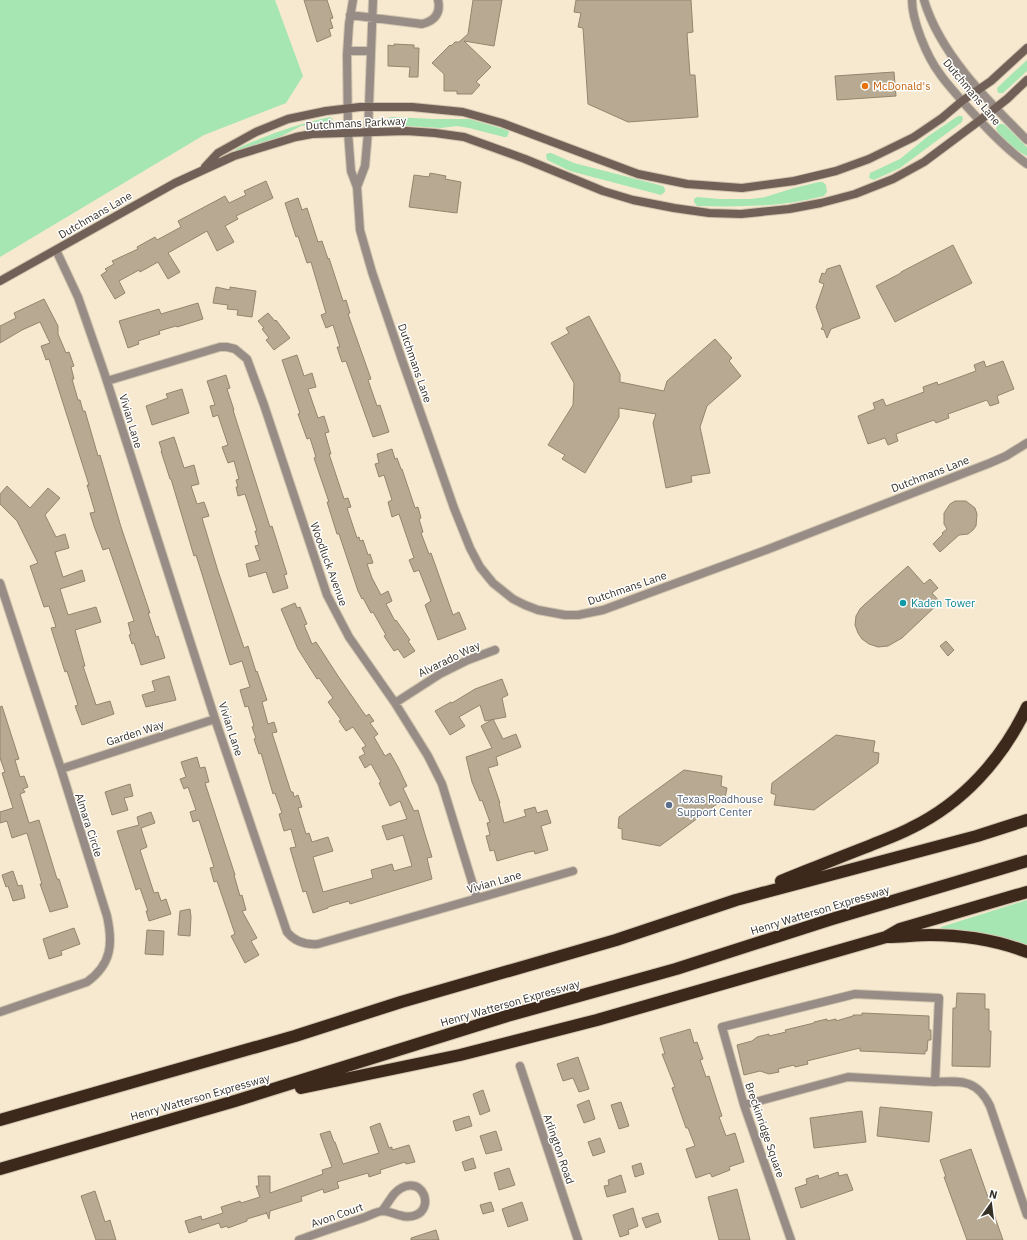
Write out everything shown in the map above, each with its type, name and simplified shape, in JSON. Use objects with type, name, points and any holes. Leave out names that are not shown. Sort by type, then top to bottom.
[{"type":"highway","points":[[0,1120],[287,1038],[401,1002],[616,940],[736,900],[895,836],[932,816],[965,791],[990,766],[1014,733],[1027,707]]},
{"type":"highway","points":[[736,900],[978,836],[1027,820]]},
{"type":"highway","name":"Henry Watterson Expressway","points":[[0,1169],[235,1101],[507,1016],[676,969],[832,919],[1027,861]]},
{"type":"highway","points":[[235,1101],[460,1055],[597,1020],[886,937],[900,929],[1027,892]]},
{"type":"highway","points":[[886,937],[930,935],[971,938],[1008,946],[1027,952]]},
{"type":"main road","name":"Dutchmans Lane","points":[[979,88],[991,81],[1027,48]]},
{"type":"main road","name":"Dutchmans Lane","points":[[996,108],[1027,80]]},
{"type":"main road","name":"Dutchmans Parkway","points":[[202,170],[218,154],[261,129],[288,119],[306,114],[347,109],[369,107],[412,107],[463,112],[502,122],[638,174],[687,184],[742,188],[794,181],[836,171],[869,159],[914,137],[937,122],[962,100],[979,88]]},
{"type":"main road","name":"Dutchmans Parkway","points":[[202,170],[234,156],[312,134],[414,131],[464,137],[525,158],[604,191],[633,200],[708,213],[741,214],[789,209],[821,203],[855,194],[893,179],[924,162],[996,108]]},
{"type":"main road","name":"Dutchmans Lane","points":[[0,281],[175,183],[202,170]]},
{"type":"street","name":"Dutchmans Lane","points":[[353,0],[350,15],[348,51],[347,109],[351,171],[357,188],[360,230],[372,272],[451,500],[470,548],[480,567],[493,583],[513,599],[538,610],[552,614],[591,614],[766,550],[990,463],[1006,456],[1027,443]]},
{"type":"street","name":"Dutchmans Lane","points":[[357,188],[364,166],[368,132],[373,0]]},
{"type":"street","points":[[350,15],[414,23],[428,23],[434,20],[438,14],[438,0]]},
{"type":"street","name":"Dutchmans Lane","points":[[912,0],[912,8],[923,43],[939,74],[979,121],[1005,147],[1027,164]]},
{"type":"street","name":"Dutchmans Lane","points":[[924,0],[934,25],[950,52],[996,108],[1027,140]]},
{"type":"street","points":[[348,51],[370,51]]},
{"type":"street","name":"Vivian Lane","points":[[56,250],[78,297],[107,381],[215,719],[284,926],[292,938],[309,945],[318,944],[573,871]]},
{"type":"street","name":"Woodluck Avenue","points":[[107,381],[220,347],[227,346],[236,349],[248,359],[327,595],[348,637],[395,703],[428,756],[442,784],[477,898]]},
{"type":"street","name":"Almara Circle","points":[[0,583],[107,916],[110,937],[110,950],[103,967],[87,982],[0,1012]]},
{"type":"street","name":"Alvarado Way","points":[[395,703],[440,674],[468,660],[495,650]]},
{"type":"street","name":"Garden Way","points":[[61,769],[215,719]]},
{"type":"street","name":"Breckinridge Square","points":[[791,1240],[744,1105],[722,1026],[855,994],[939,998],[935,1082]]},
{"type":"street","name":"Arlington Road","points":[[520,1066],[578,1240]]},
{"type":"street","points":[[744,1105],[848,1077],[935,1082],[962,1081],[976,1086],[984,1095],[990,1106],[1027,1215]]},
{"type":"street","points":[[408,1186],[414,1186],[422,1190],[425,1198],[425,1204],[423,1210],[417,1215],[409,1217],[382,1211],[394,1194],[400,1189],[408,1186]]},
{"type":"street","name":"Avon Court","points":[[299,1240],[382,1211]]},
{"type":"green space","points":[[0,0],[275,0],[303,76],[286,103],[204,135],[0,257]]},
{"type":"green space","points":[[1027,60],[1027,71],[1003,93],[998,93],[997,88]]},
{"type":"green space","points":[[958,116],[962,116],[962,122],[900,168],[874,180],[869,178],[870,173],[900,159],[927,137]]},
{"type":"green space","points":[[330,117],[333,119],[332,121],[301,126],[278,138],[235,151],[236,149],[282,130]]},
{"type":"green space","points":[[388,118],[469,119],[507,130],[509,132],[507,137],[504,137],[457,126],[441,128],[390,125],[387,121]]},
{"type":"green space","points":[[998,124],[1005,125],[1027,147],[1027,156],[1014,148],[1001,137],[996,129]]},
{"type":"green space","points":[[548,153],[574,163],[663,186],[665,192],[661,195],[570,171],[547,160],[546,155]]},
{"type":"green space","points":[[823,182],[826,185],[827,192],[824,196],[809,200],[761,206],[697,206],[694,202],[694,199],[697,197],[751,199],[765,197]]},
{"type":"green space","points":[[1027,900],[1027,946],[995,936],[974,932],[942,929],[941,927]]},
{"type":"building","points":[[304,0],[327,0],[333,18],[330,19],[333,28],[329,29],[331,36],[317,42]]},
{"type":"building","points":[[473,0],[502,0],[494,46],[464,41],[491,67],[476,82],[480,85],[472,94],[457,94],[457,91],[444,91],[444,74],[432,63],[450,45],[451,46],[455,42],[459,42],[468,34]]},
{"type":"building","points":[[576,0],[691,0],[693,32],[687,33],[690,75],[695,75],[698,117],[628,122],[588,104],[583,28],[578,27],[581,13],[574,12]]},
{"type":"building","points":[[394,44],[414,45],[414,48],[419,48],[418,77],[409,77],[410,67],[388,66],[388,45],[394,46]]},
{"type":"building","name":"McDonald's","points":[[894,72],[896,96],[837,100],[835,76]]},
{"type":"building","points":[[430,173],[446,176],[445,179],[461,182],[457,213],[409,207],[414,175],[429,177]]},
{"type":"building","points":[[266,181],[273,198],[236,216],[238,219],[225,226],[234,242],[217,251],[207,231],[168,253],[180,272],[168,279],[158,262],[119,281],[125,293],[115,299],[101,275],[107,271],[105,269],[114,264],[112,261],[138,249],[137,247],[155,237],[157,240],[181,227],[178,221],[225,196],[229,203],[246,195],[244,191]]},
{"type":"building","points":[[298,198],[302,210],[307,208],[318,242],[322,241],[328,259],[329,258],[343,301],[346,300],[350,313],[348,314],[371,379],[368,380],[377,406],[380,405],[389,432],[373,437],[346,361],[342,362],[337,347],[340,347],[333,325],[326,328],[321,315],[326,313],[311,262],[307,263],[298,236],[296,237],[285,203]]},
{"type":"building","points":[[953,245],[972,283],[895,322],[876,286]]},
{"type":"building","points":[[840,265],[860,318],[831,329],[827,338],[824,330],[821,329],[823,326],[816,307],[824,284],[819,282],[822,273],[825,274],[827,269]]},
{"type":"building","points":[[216,287],[230,290],[230,287],[256,291],[252,317],[237,315],[238,310],[227,309],[228,305],[213,303]]},
{"type":"building","points":[[44,299],[58,326],[58,334],[66,353],[69,352],[74,366],[71,367],[74,379],[72,379],[78,400],[80,400],[83,411],[85,411],[98,456],[100,455],[121,527],[150,613],[148,613],[156,637],[158,636],[165,658],[141,665],[134,643],[132,644],[129,635],[131,634],[128,623],[134,621],[109,548],[103,550],[94,526],[90,513],[95,512],[87,485],[89,485],[49,359],[46,360],[41,346],[50,343],[40,322],[22,330],[0,343],[0,326],[16,318],[14,313]]},
{"type":"building","points":[[198,303],[203,319],[159,331],[160,334],[138,341],[139,344],[128,348],[119,321],[159,309],[161,314]]},
{"type":"building","points":[[268,313],[275,321],[276,320],[290,338],[274,350],[266,340],[269,338],[262,329],[264,328],[258,321]]},
{"type":"building","points":[[589,316],[620,374],[620,382],[664,391],[667,381],[715,339],[732,358],[729,361],[741,376],[707,406],[700,427],[710,473],[691,476],[692,482],[666,488],[653,423],[656,414],[619,408],[619,417],[585,473],[562,459],[565,455],[548,445],[573,405],[574,383],[551,343],[569,333],[566,328]]},
{"type":"building","points":[[297,355],[304,376],[312,373],[316,387],[308,389],[318,418],[324,416],[329,432],[325,433],[331,454],[329,454],[344,499],[348,498],[351,507],[347,508],[357,538],[359,537],[360,541],[363,540],[368,555],[370,554],[373,563],[367,564],[372,578],[381,595],[388,591],[392,601],[386,604],[395,621],[396,620],[410,640],[408,641],[415,651],[404,658],[398,649],[394,651],[384,636],[386,635],[373,612],[371,613],[363,598],[362,599],[339,534],[337,534],[327,502],[329,502],[314,458],[316,457],[310,438],[307,439],[298,414],[300,413],[282,360]]},
{"type":"building","points":[[984,361],[986,367],[1003,361],[1014,389],[997,396],[999,403],[990,406],[987,400],[948,414],[949,418],[936,423],[934,420],[896,434],[898,441],[888,445],[885,438],[868,444],[858,416],[875,409],[873,403],[883,399],[886,406],[924,392],[923,387],[937,382],[938,385],[976,371],[974,365]]},
{"type":"building","points":[[226,375],[230,388],[227,389],[233,410],[270,527],[272,526],[287,574],[284,575],[288,588],[273,593],[266,572],[249,577],[246,564],[260,560],[255,546],[259,545],[255,531],[257,531],[245,494],[238,496],[236,480],[239,479],[234,461],[228,463],[222,447],[228,445],[218,415],[213,417],[210,406],[215,405],[207,381]]},
{"type":"building","points":[[182,389],[189,413],[152,425],[146,406],[168,398],[166,394]]},
{"type":"building","points":[[174,437],[184,468],[194,465],[199,484],[191,486],[197,504],[204,502],[209,516],[202,518],[218,571],[244,648],[248,646],[267,700],[262,702],[268,724],[274,722],[277,732],[272,733],[291,792],[293,792],[294,797],[298,795],[302,807],[298,808],[306,834],[309,833],[312,842],[328,837],[333,851],[313,857],[323,892],[373,878],[371,870],[392,864],[394,871],[412,866],[403,835],[387,840],[382,826],[407,819],[400,801],[390,806],[379,783],[381,782],[371,764],[365,768],[359,757],[365,754],[362,748],[366,746],[353,727],[346,731],[339,721],[341,720],[328,702],[333,698],[319,678],[317,679],[298,649],[281,609],[295,603],[297,608],[300,607],[307,624],[304,625],[312,644],[316,642],[363,712],[366,716],[369,714],[374,721],[370,723],[378,734],[374,737],[385,756],[390,753],[398,767],[407,786],[403,788],[414,811],[418,810],[432,857],[427,858],[432,879],[350,904],[349,901],[328,907],[313,913],[306,891],[303,892],[290,848],[296,847],[291,829],[284,831],[279,814],[282,813],[275,793],[273,794],[261,753],[259,754],[254,739],[256,738],[252,727],[254,726],[248,706],[245,707],[240,690],[250,687],[242,661],[230,665],[196,555],[194,556],[161,451],[159,442]]},
{"type":"building","points":[[392,449],[395,459],[397,458],[402,469],[415,508],[418,507],[421,518],[419,519],[423,532],[421,533],[429,554],[431,553],[453,615],[459,612],[466,629],[438,640],[425,605],[431,601],[419,570],[414,572],[409,560],[414,558],[399,514],[392,517],[388,502],[392,500],[384,475],[379,477],[375,464],[379,463],[377,454]]},
{"type":"building","points":[[7,486],[30,508],[48,488],[60,498],[45,515],[56,537],[65,534],[69,548],[55,552],[63,577],[82,570],[85,581],[60,589],[68,615],[96,607],[101,622],[75,630],[85,666],[83,666],[96,705],[110,701],[114,714],[82,725],[75,706],[78,705],[67,671],[65,672],[51,628],[56,627],[49,606],[44,607],[30,566],[38,563],[17,521],[0,504],[0,494]]},
{"type":"building","points":[[955,501],[966,501],[975,508],[977,514],[976,526],[968,534],[959,535],[940,552],[933,544],[947,529],[944,524],[944,513],[950,504]]},
{"type":"building","name":"Kaden Tower","points":[[908,566],[924,584],[930,579],[938,588],[932,593],[940,602],[902,638],[888,646],[878,647],[869,644],[862,639],[858,633],[855,625],[856,616],[864,605]]},
{"type":"building","points":[[946,641],[954,650],[948,656],[940,646]]},
{"type":"building","points":[[169,676],[176,700],[146,707],[142,695],[155,691],[152,681]]},
{"type":"building","points":[[502,679],[508,695],[502,698],[506,717],[485,721],[480,705],[459,717],[465,726],[450,735],[435,711],[475,689]]},
{"type":"building","points":[[2,706],[19,759],[15,760],[20,777],[24,776],[28,787],[23,789],[25,792],[20,794],[29,823],[39,820],[57,879],[59,879],[68,907],[50,912],[40,884],[42,884],[27,833],[12,838],[7,821],[0,823],[0,812],[13,808],[2,773],[5,772],[0,758],[0,707]]},
{"type":"building","points":[[493,719],[503,739],[516,734],[521,747],[496,757],[498,765],[488,768],[500,803],[504,823],[526,816],[524,810],[535,807],[537,813],[547,810],[551,823],[541,826],[548,850],[535,854],[534,851],[528,852],[497,861],[494,850],[490,851],[486,836],[490,835],[487,823],[490,822],[482,800],[480,801],[472,782],[466,757],[492,748],[481,726]]},
{"type":"building","points":[[836,735],[875,741],[873,752],[879,753],[878,763],[814,810],[774,805],[776,795],[771,793],[772,783]]},
{"type":"building","points":[[197,757],[200,768],[205,767],[209,782],[205,783],[235,875],[240,896],[242,895],[246,910],[242,911],[257,938],[251,941],[259,955],[245,963],[231,936],[235,934],[217,881],[214,882],[210,868],[214,867],[199,820],[193,822],[190,812],[196,810],[188,787],[184,789],[180,779],[186,777],[181,762]]},
{"type":"building","points":[[684,770],[722,776],[721,786],[727,788],[725,798],[660,846],[622,839],[622,829],[618,828],[619,817]]},
{"type":"building","points":[[130,784],[133,796],[124,798],[128,810],[112,815],[105,792]]},
{"type":"building","points":[[151,812],[155,823],[141,828],[147,847],[140,850],[154,893],[158,892],[161,901],[166,899],[171,914],[149,921],[146,911],[148,911],[140,888],[136,890],[117,831],[139,825],[137,817]]},
{"type":"building","points":[[13,871],[18,886],[22,885],[25,898],[13,901],[8,886],[6,887],[2,875]]},
{"type":"building","points":[[190,909],[190,936],[178,935],[180,911]]},
{"type":"building","points":[[74,928],[80,944],[61,951],[62,955],[49,959],[43,939]]},
{"type":"building","points":[[147,930],[164,931],[163,955],[145,954]]},
{"type":"building","points":[[957,993],[985,994],[985,1009],[989,1009],[989,1031],[991,1031],[990,1067],[952,1066],[953,1008],[956,1008]]},
{"type":"building","points":[[862,1013],[929,1016],[931,1040],[928,1040],[927,1051],[925,1051],[925,1054],[860,1051],[860,1048],[807,1061],[808,1064],[795,1067],[794,1065],[778,1069],[779,1072],[769,1074],[760,1071],[744,1075],[737,1045],[752,1041],[757,1037],[786,1032],[785,1030],[814,1022],[827,1019],[827,1021],[836,1019],[836,1021],[853,1015],[862,1015]]},
{"type":"building","points":[[690,1029],[694,1043],[697,1042],[703,1059],[700,1060],[706,1077],[709,1076],[722,1116],[719,1117],[726,1136],[735,1133],[744,1162],[729,1167],[730,1170],[712,1177],[710,1173],[696,1178],[686,1149],[695,1146],[688,1128],[686,1128],[672,1088],[675,1087],[662,1054],[665,1054],[660,1038]]},
{"type":"building","points":[[578,1057],[589,1089],[579,1092],[573,1078],[563,1081],[557,1064]]},
{"type":"building","points":[[483,1090],[490,1111],[480,1115],[473,1094]]},
{"type":"building","points":[[589,1100],[595,1119],[584,1123],[577,1105]]},
{"type":"building","points":[[621,1102],[629,1126],[619,1129],[611,1105]]},
{"type":"building","points":[[880,1107],[932,1112],[929,1142],[877,1136]]},
{"type":"building","points":[[862,1111],[866,1142],[814,1148],[810,1118]]},
{"type":"building","points":[[469,1116],[472,1126],[456,1131],[453,1121]]},
{"type":"building","points":[[380,1123],[389,1148],[392,1147],[392,1150],[409,1145],[415,1162],[406,1164],[405,1162],[380,1170],[381,1173],[369,1177],[368,1173],[337,1182],[339,1188],[324,1193],[323,1189],[301,1197],[302,1201],[270,1211],[269,1219],[266,1213],[247,1219],[247,1221],[228,1228],[227,1226],[221,1228],[219,1223],[189,1233],[185,1221],[201,1216],[202,1220],[223,1213],[221,1207],[260,1197],[256,1186],[259,1186],[258,1176],[270,1176],[270,1193],[323,1174],[322,1170],[332,1167],[320,1134],[330,1131],[343,1164],[379,1153],[370,1127]]},
{"type":"building","points":[[496,1131],[502,1150],[486,1154],[480,1136]]},
{"type":"building","points":[[600,1138],[605,1152],[593,1156],[588,1142]]},
{"type":"building","points":[[971,1149],[1003,1240],[967,1240],[944,1177],[946,1177],[940,1160]]},
{"type":"building","points":[[473,1158],[476,1168],[465,1171],[462,1162]]},
{"type":"building","points":[[641,1163],[644,1174],[635,1177],[632,1166]]},
{"type":"building","points":[[509,1168],[515,1185],[499,1190],[494,1173]]},
{"type":"building","points":[[838,1172],[839,1176],[847,1174],[853,1190],[801,1208],[795,1188],[807,1184],[806,1179],[818,1175],[819,1179]]},
{"type":"building","points":[[621,1175],[626,1192],[607,1197],[604,1186],[609,1185],[608,1180]]},
{"type":"building","points":[[737,1189],[750,1240],[719,1240],[708,1197]]},
{"type":"building","points":[[95,1191],[105,1222],[110,1220],[116,1240],[96,1240],[81,1196]]},
{"type":"building","points":[[491,1202],[494,1211],[483,1214],[480,1205]]},
{"type":"building","points":[[522,1202],[528,1220],[508,1227],[502,1209]]},
{"type":"building","points":[[633,1208],[638,1226],[628,1230],[629,1234],[620,1237],[613,1215]]},
{"type":"building","points":[[658,1213],[661,1222],[646,1228],[642,1218]]},
{"type":"building","points":[[436,1230],[439,1240],[411,1240],[411,1238]]},
{"type":"place","name":"McDonald's","points":[[865,86]]},
{"type":"place","name":"Kaden Tower","points":[[903,603]]},
{"type":"place","name":"Texas Roadhouse Support Center","points":[[669,805]]}]
